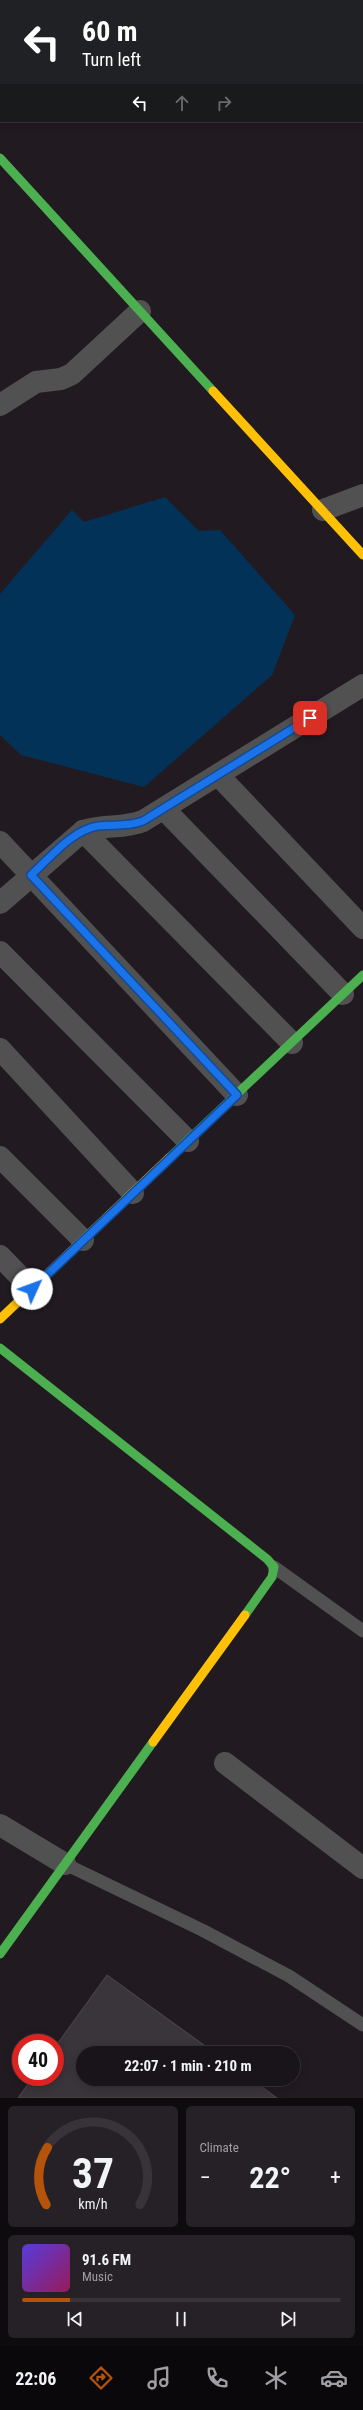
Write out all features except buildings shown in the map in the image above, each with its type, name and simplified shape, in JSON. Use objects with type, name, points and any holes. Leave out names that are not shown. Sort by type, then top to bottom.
[{"type":"street","points":[[0,158],[363,555]]},
{"type":"street","points":[[0,405],[36,382],[61,379],[72,374],[140,311]]},
{"type":"street","points":[[323,510],[363,495]]},
{"type":"street","points":[[0,902],[83,831],[97,826],[136,824],[164,809],[363,685]]},
{"type":"street","points":[[218,775],[363,928]]},
{"type":"street","points":[[164,809],[343,994]]},
{"type":"street","points":[[83,831],[292,1043]]},
{"type":"street","points":[[0,842],[237,1095]]},
{"type":"street","points":[[0,952],[188,1141]]},
{"type":"street","points":[[0,1319],[363,975]]},
{"type":"street","points":[[0,1049],[133,1192]]},
{"type":"street","points":[[0,1157],[83,1240]]},
{"type":"street","points":[[0,1256],[32,1289]]},
{"type":"street","points":[[0,1348],[267,1559],[274,1567],[272,1576],[0,1954]]},
{"type":"street","points":[[225,1763],[363,1868]]},
{"type":"street","points":[[0,1825],[65,1864]]},
{"type":"lane","points":[[274,1567],[363,1631]]},
{"type":"lane","points":[[65,1864],[202,1930],[289,1976],[363,2025]]},
{"type":"water","points":[[165,497],[199,531],[220,530],[295,615],[272,675],[144,787],[21,755],[0,735],[0,594],[72,510],[84,522]]},
{"type":"traffic: fast","points":[[0,158],[213,391]]},
{"type":"traffic: fast","points":[[169,1158],[363,975]]},
{"type":"traffic: fast","points":[[0,1348],[267,1559],[274,1567],[272,1577],[245,1615]]},
{"type":"traffic: fast","points":[[0,1954],[153,1742]]},
{"type":"traffic: slow","points":[[213,391],[363,555]]},
{"type":"traffic: slow","points":[[0,1319],[169,1158]]},
{"type":"traffic: slow","points":[[153,1742],[245,1615]]},
{"type":"route","points":[[32,1289],[237,1095],[31,875],[70,840],[83,831],[97,826],[131,825],[143,821],[310,718]]}]
